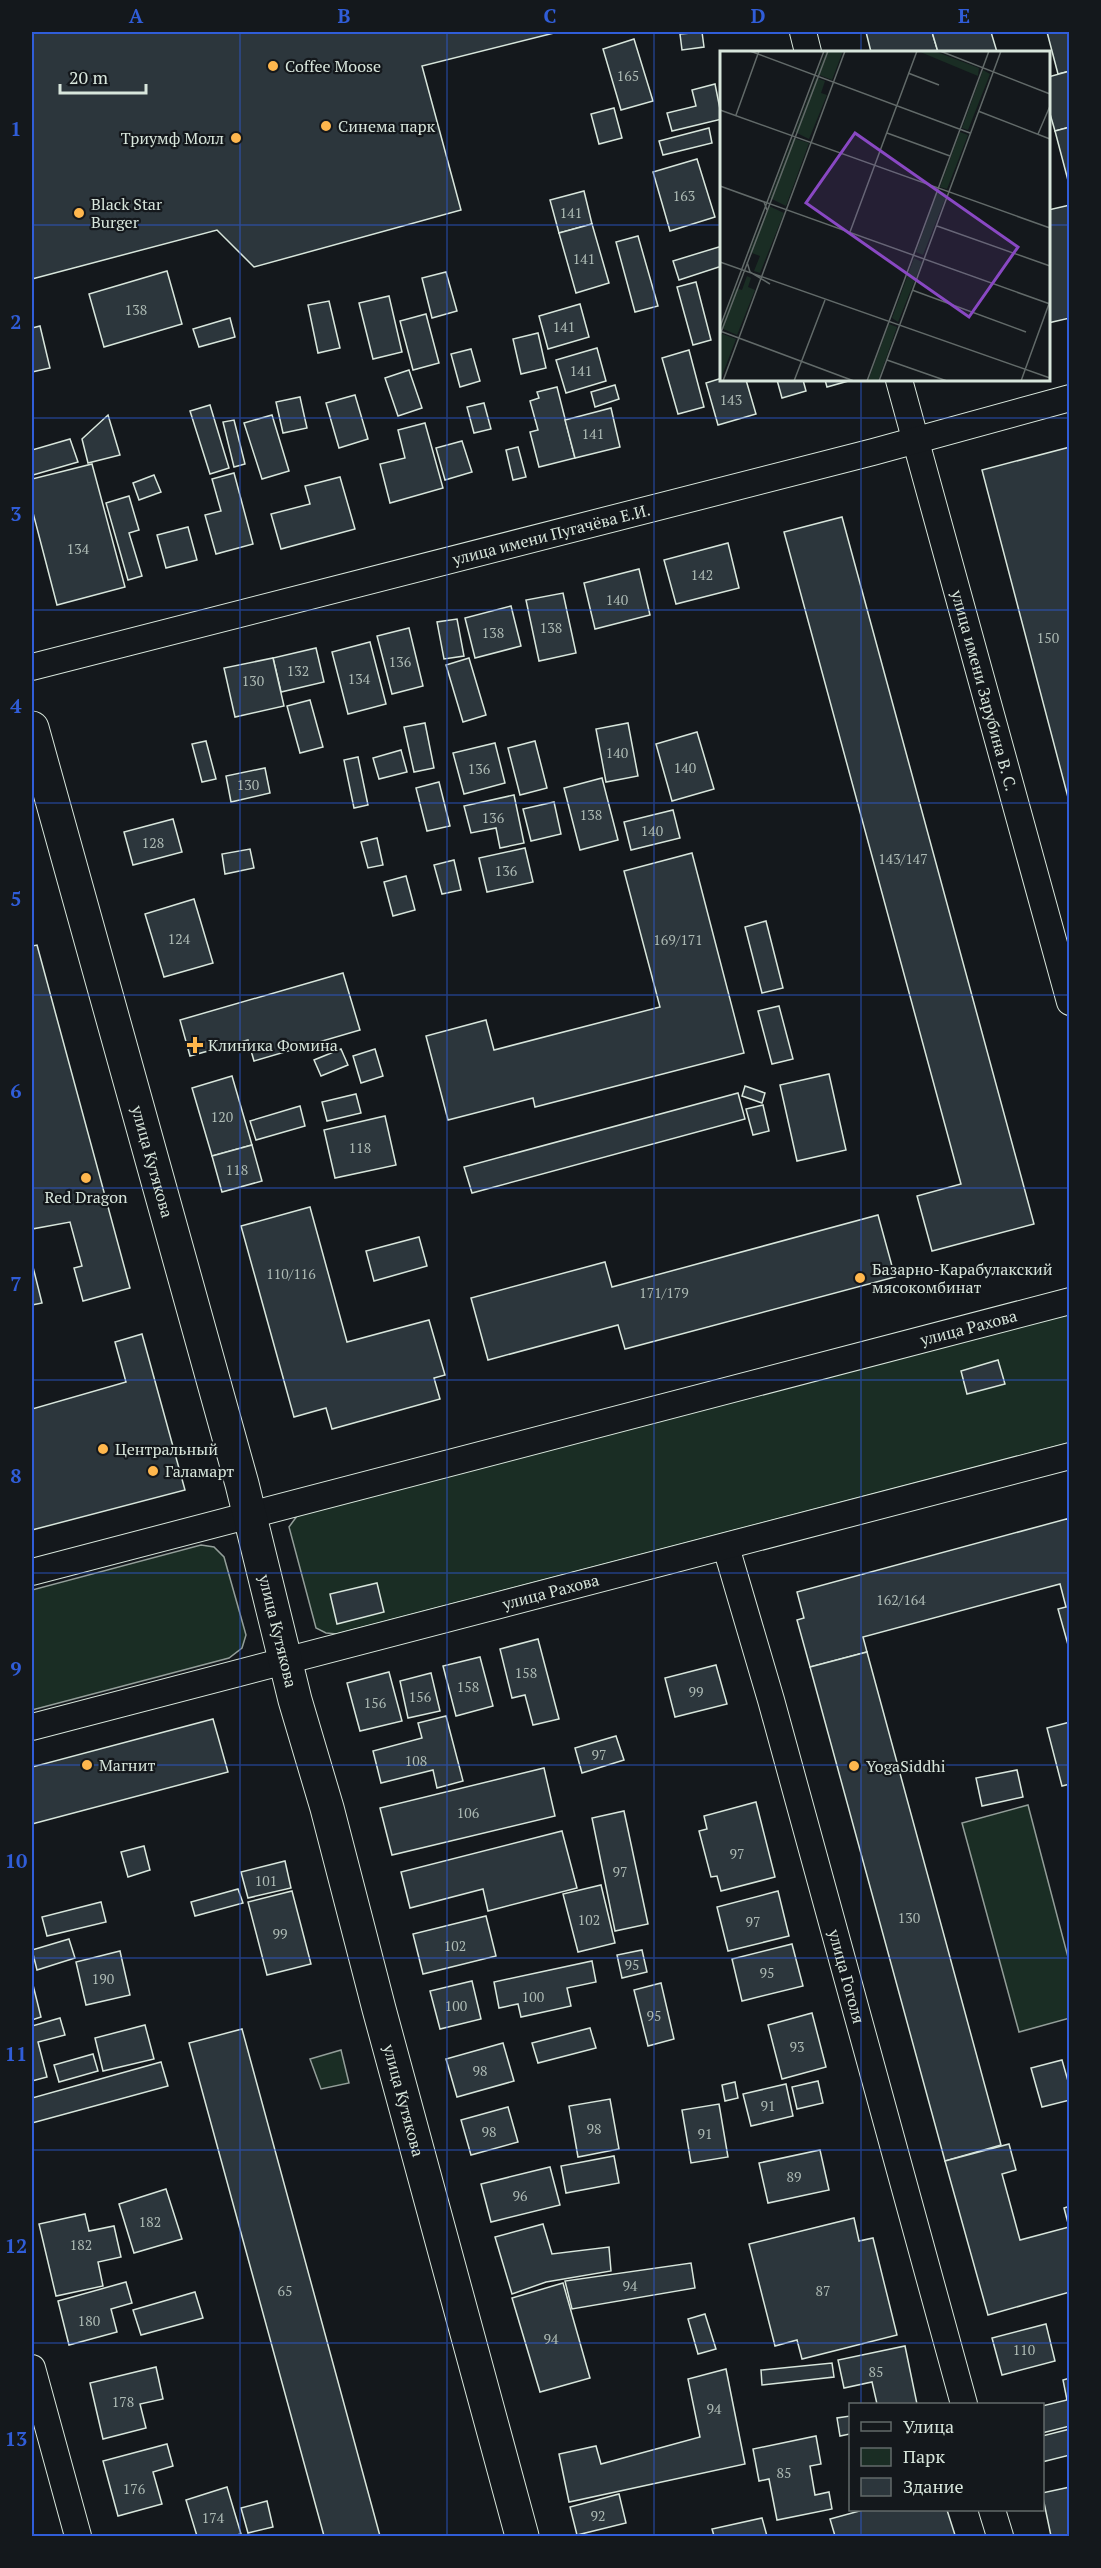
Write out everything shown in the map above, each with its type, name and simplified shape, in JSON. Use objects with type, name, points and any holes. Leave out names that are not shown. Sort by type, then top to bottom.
[{"type":"street","points":[[803,32],[808,51]]},
{"type":"street","name":"улица имени Зарубина В. С.","points":[[899,381],[1070,1002]]},
{"type":"street","name":"улица имени Пугачёва Е.И.","points":[[32,667],[916,440],[1070,398]]},
{"type":"street","name":"улица Кутякова","points":[[32,728],[250,1515],[286,1662],[522,2536]]},
{"type":"street","name":"улица Рахова","points":[[32,1572],[1070,1301]]},
{"type":"street","name":"улица Рахова","points":[[32,1727],[1070,1456]]},
{"type":"street","name":"улица Гоголя","points":[[726,1547],[771,1700],[964,2403]]},
{"type":"street","points":[[32,2368],[78,2536]]},
{"type":"street","points":[[992,2511],[1000,2536]]},
{"type":"green space","points":[[1069,1313],[1069,1443],[337,1634],[326,1633],[316,1628],[289,1527],[297,1516]]},
{"type":"green space","points":[[201,1545],[214,1547],[224,1557],[246,1635],[242,1648],[229,1658],[32,1710],[32,1590]]},
{"type":"green space","points":[[1028,1805],[1069,1961],[1070,2018],[1019,2032],[962,1823]]},
{"type":"green space","points":[[341,2050],[349,2083],[321,2089],[310,2059]]},
{"type":"building","name":"Триумф Молл","points":[[32,32],[558,32],[422,66],[461,210],[254,267],[217,230],[32,279]]},
{"type":"building","points":[[702,32],[704,47],[682,50],[680,34]]},
{"type":"building","points":[[866,32],[932,32],[938,51],[871,51]]},
{"type":"building","points":[[932,32],[991,32],[997,51],[938,51]]},
{"type":"building","points":[[1047,32],[1070,32],[1070,71],[1058,74]]},
{"type":"building","points":[[634,39],[653,101],[621,110],[603,49]]},
{"type":"building","points":[[1070,71],[1070,127],[1055,131],[1050,114],[1050,76]]},
{"type":"building","points":[[715,84],[720,119],[672,131],[667,113],[696,106],[692,90]]},
{"type":"building","points":[[614,108],[622,138],[599,144],[591,114]]},
{"type":"building","points":[[1070,127],[1070,188],[1055,131]]},
{"type":"building","points":[[709,128],[712,143],[663,155],[659,141]]},
{"type":"building","points":[[697,159],[715,217],[670,231],[653,172]]},
{"type":"building","points":[[584,191],[592,224],[559,233],[550,200]]},
{"type":"building","points":[[1070,205],[1070,318],[1050,323],[1050,210]]},
{"type":"building","points":[[592,224],[609,283],[576,293],[559,233]]},
{"type":"building","points":[[638,236],[658,306],[635,312],[616,242]]},
{"type":"building","points":[[720,247],[720,267],[679,280],[673,261]]},
{"type":"building","points":[[167,271],[182,324],[104,347],[89,294]]},
{"type":"building","points":[[446,272],[457,311],[432,318],[422,278]]},
{"type":"building","points":[[696,282],[711,340],[693,345],[677,287]]},
{"type":"building","points":[[389,296],[402,352],[373,359],[359,303]]},
{"type":"building","points":[[329,301],[340,348],[318,353],[308,305]]},
{"type":"building","points":[[580,304],[589,337],[548,349],[539,316]]},
{"type":"building","points":[[426,314],[439,363],[413,370],[400,321]]},
{"type":"building","points":[[230,318],[235,337],[199,347],[193,329]]},
{"type":"building","points":[[40,326],[50,368],[32,372],[32,328]]},
{"type":"building","points":[[538,333],[546,368],[521,374],[513,339]]},
{"type":"building","points":[[597,348],[606,381],[566,393],[556,360]]},
{"type":"building","points":[[471,349],[480,381],[460,387],[451,354]]},
{"type":"building","points":[[689,350],[704,407],[678,414],[662,358]]},
{"type":"building","points":[[409,370],[422,408],[398,416],[385,378]]},
{"type":"building","points":[[720,379],[720,381],[746,381],[756,414],[718,425],[706,383]]},
{"type":"building","points":[[777,381],[803,381],[806,391],[782,398]]},
{"type":"building","points":[[825,381],[848,381],[827,387]]},
{"type":"building","points":[[615,385],[619,399],[595,407],[591,392]]},
{"type":"building","points":[[557,387],[575,458],[539,467],[530,432],[538,430],[530,401],[539,398],[537,392]]},
{"type":"building","points":[[355,395],[368,439],[339,448],[326,403]]},
{"type":"building","points":[[300,397],[307,428],[283,433],[276,402]]},
{"type":"building","points":[[484,403],[491,429],[474,433],[467,407]]},
{"type":"building","points":[[210,405],[229,468],[210,474],[190,411]]},
{"type":"building","points":[[611,408],[620,447],[575,458],[565,420]]},
{"type":"building","points":[[108,415],[120,455],[88,463],[82,439]]},
{"type":"building","points":[[272,415],[289,471],[262,479],[244,423]]},
{"type":"building","points":[[234,420],[245,464],[234,467],[223,422]]},
{"type":"building","points":[[425,423],[443,488],[390,503],[380,464],[405,458],[398,430]]},
{"type":"building","points":[[70,439],[78,462],[33,475],[32,450]]},
{"type":"building","points":[[462,441],[472,472],[445,480],[436,448]]},
{"type":"building","points":[[518,447],[526,477],[513,480],[506,450]]},
{"type":"building","points":[[1070,447],[1070,805],[982,470]]},
{"type":"building","points":[[92,464],[125,587],[57,605],[32,509],[32,479]]},
{"type":"building","points":[[234,473],[253,544],[216,554],[205,515],[221,511],[212,479]]},
{"type":"building","points":[[154,475],[161,492],[139,500],[133,483]]},
{"type":"building","points":[[340,477],[355,529],[281,549],[271,514],[310,504],[305,486]]},
{"type":"building","points":[[129,496],[139,530],[129,533],[142,576],[128,580],[106,503]]},
{"type":"building","points":[[842,517],[1034,1224],[932,1251],[917,1196],[961,1184],[784,532]]},
{"type":"building","points":[[188,527],[197,560],[166,568],[157,535]]},
{"type":"building","points":[[728,543],[739,588],[676,604],[664,560]]},
{"type":"building","points":[[639,569],[650,615],[595,629],[584,583]]},
{"type":"building","points":[[563,593],[576,653],[539,661],[526,600]]},
{"type":"building","points":[[511,606],[521,646],[475,658],[465,618]]},
{"type":"building","points":[[457,619],[464,656],[444,659],[437,622]]},
{"type":"building","points":[[409,628],[423,686],[392,694],[377,636]]},
{"type":"building","points":[[370,642],[386,704],[348,714],[332,652]]},
{"type":"building","points":[[316,648],[324,682],[281,692],[273,658]]},
{"type":"building","points":[[273,658],[284,706],[235,717],[224,668]]},
{"type":"building","points":[[469,658],[486,715],[463,722],[446,665]]},
{"type":"building","points":[[310,700],[323,747],[300,753],[287,706]]},
{"type":"building","points":[[425,723],[434,768],[414,772],[404,727]]},
{"type":"building","points":[[628,723],[638,776],[606,782],[596,729]]},
{"type":"building","points":[[697,732],[714,789],[672,801],[656,744]]},
{"type":"building","points":[[206,741],[216,779],[202,782],[192,744]]},
{"type":"building","points":[[535,741],[547,788],[520,795],[508,748]]},
{"type":"building","points":[[495,743],[505,783],[464,794],[453,753]]},
{"type":"building","points":[[401,750],[407,772],[379,779],[373,758]]},
{"type":"building","points":[[358,757],[368,805],[354,808],[344,760]]},
{"type":"building","points":[[265,768],[270,793],[231,802],[226,776]]},
{"type":"building","points":[[602,778],[618,840],[580,850],[564,788]]},
{"type":"building","points":[[439,782],[450,826],[427,831],[416,788]]},
{"type":"building","points":[[514,795],[524,843],[500,848],[496,828],[471,833],[464,806]]},
{"type":"building","points":[[554,802],[561,834],[531,841],[523,809]]},
{"type":"building","points":[[673,810],[680,838],[631,850],[624,822]]},
{"type":"building","points":[[173,819],[182,852],[133,865],[124,832]]},
{"type":"building","points":[[377,838],[383,865],[368,868],[361,842]]},
{"type":"building","points":[[525,848],[533,882],[487,892],[479,858]]},
{"type":"building","points":[[250,849],[254,868],[225,874],[222,854]]},
{"type":"building","points":[[692,853],[744,1053],[535,1107],[533,1098],[448,1120],[426,1036],[486,1020],[494,1050],[660,1007],[624,871]]},
{"type":"building","points":[[454,860],[461,890],[442,894],[434,865]]},
{"type":"building","points":[[406,876],[415,910],[393,916],[384,882]]},
{"type":"building","points":[[194,899],[213,963],[164,977],[145,914]]},
{"type":"building","points":[[766,921],[783,988],[762,993],[745,927]]},
{"type":"building","points":[[37,945],[130,1288],[83,1301],[74,1268],[82,1266],[70,1222],[32,1229],[32,946]]},
{"type":"building","points":[[343,973],[360,1030],[254,1061],[248,1040],[190,1056],[180,1020]]},
{"type":"building","points":[[779,1006],[793,1059],[772,1064],[758,1011]]},
{"type":"building","points":[[341,1049],[348,1065],[321,1076],[314,1060]]},
{"type":"building","points":[[375,1049],[383,1076],[361,1083],[353,1056]]},
{"type":"building","points":[[829,1074],[846,1150],[797,1161],[780,1085]]},
{"type":"building","points":[[232,1076],[252,1145],[212,1156],[192,1088]]},
{"type":"building","points":[[745,1086],[765,1093],[762,1103],[742,1096]]},
{"type":"building","points":[[738,1093],[745,1119],[472,1193],[464,1167]]},
{"type":"building","points":[[356,1094],[361,1113],[327,1121],[322,1102]]},
{"type":"building","points":[[763,1105],[769,1131],[753,1135],[746,1109]]},
{"type":"building","points":[[300,1106],[305,1126],[256,1140],[250,1121]]},
{"type":"building","points":[[385,1116],[396,1165],[335,1178],[324,1130]]},
{"type":"building","points":[[252,1145],[262,1181],[222,1192],[212,1156]]},
{"type":"building","points":[[310,1207],[347,1342],[429,1320],[445,1375],[434,1378],[440,1399],[332,1429],[326,1408],[294,1417],[241,1226]]},
{"type":"building","points":[[878,1215],[895,1277],[625,1349],[618,1325],[488,1360],[471,1298],[605,1262],[612,1287]]},
{"type":"building","points":[[419,1237],[427,1266],[374,1281],[366,1251]]},
{"type":"building","points":[[32,1263],[42,1303],[32,1305]]},
{"type":"building","name":"Центральный","points":[[142,1334],[185,1490],[32,1530],[32,1409],[126,1382],[115,1342]]},
{"type":"building","points":[[998,1360],[1005,1384],[967,1394],[961,1371]]},
{"type":"building","points":[[1070,1518],[1070,1652],[1058,1609],[1066,1607],[1060,1584],[863,1637],[867,1652],[810,1667],[797,1620],[804,1618],[797,1592]]},
{"type":"building","points":[[377,1583],[384,1612],[337,1624],[330,1594]]},
{"type":"building","points":[[538,1639],[559,1719],[533,1725],[525,1695],[512,1698],[500,1649]]},
{"type":"building","points":[[867,1652],[1001,2145],[945,2161],[810,1667]]},
{"type":"building","points":[[480,1657],[493,1706],[456,1716],[443,1666]]},
{"type":"building","points":[[716,1665],[727,1704],[675,1717],[665,1678]]},
{"type":"building","points":[[389,1672],[402,1721],[360,1731],[347,1683]]},
{"type":"building","points":[[431,1673],[440,1711],[408,1718],[400,1681]]},
{"type":"building","points":[[446,1716],[463,1781],[437,1788],[433,1770],[381,1783],[373,1751],[422,1738],[418,1723]]},
{"type":"building","points":[[213,1719],[228,1772],[32,1824],[32,1767]]},
{"type":"building","points":[[1070,1722],[1070,1784],[1062,1786],[1047,1728]]},
{"type":"building","points":[[616,1736],[624,1760],[582,1773],[575,1748]]},
{"type":"building","points":[[544,1768],[555,1816],[392,1855],[380,1808]]},
{"type":"building","points":[[1017,1770],[1023,1797],[982,1806],[976,1778]]},
{"type":"building","points":[[756,1802],[775,1877],[721,1891],[717,1876],[711,1877],[699,1831],[707,1829],[704,1816]]},
{"type":"building","points":[[624,1811],[648,1924],[615,1931],[592,1818]]},
{"type":"building","points":[[562,1831],[577,1888],[488,1911],[483,1889],[410,1908],[401,1872]]},
{"type":"building","points":[[144,1846],[150,1870],[128,1877],[121,1852]]},
{"type":"building","points":[[285,1861],[291,1888],[248,1898],[241,1872]]},
{"type":"building","points":[[601,1885],[615,1943],[578,1952],[563,1894]]},
{"type":"building","points":[[238,1889],[243,1903],[195,1916],[191,1902]]},
{"type":"building","points":[[292,1891],[311,1964],[267,1975],[248,1902]]},
{"type":"building","points":[[778,1891],[789,1936],[728,1951],[717,1907]]},
{"type":"building","points":[[101,1902],[106,1922],[47,1936],[42,1917]]},
{"type":"building","points":[[486,1916],[496,1956],[423,1974],[413,1934]]},
{"type":"building","points":[[69,1939],[75,1958],[37,1970],[32,1950]]},
{"type":"building","points":[[792,1944],[803,1986],[742,2001],[732,1959]]},
{"type":"building","points":[[642,1950],[647,1972],[622,1978],[617,1955]]},
{"type":"building","points":[[120,1951],[130,1995],[86,2005],[76,1962]]},
{"type":"building","points":[[592,1961],[596,1982],[567,1988],[571,2006],[521,2017],[518,2004],[499,2008],[494,1982]]},
{"type":"building","points":[[32,1981],[41,2017],[32,2020]]},
{"type":"building","points":[[472,1981],[481,2019],[440,2029],[430,1991]]},
{"type":"building","points":[[661,1983],[674,2039],[648,2046],[634,1990]]},
{"type":"building","points":[[812,2013],[826,2067],[782,2079],[768,2025]]},
{"type":"building","points":[[60,2018],[65,2035],[38,2042],[47,2077],[32,2081],[32,2026]]},
{"type":"building","points":[[145,2025],[154,2059],[103,2071],[95,2038]]},
{"type":"building","points":[[590,2028],[596,2048],[538,2063],[532,2043]]},
{"type":"building","points":[[242,2029],[380,2536],[324,2536],[189,2043]]},
{"type":"building","points":[[503,2043],[514,2081],[457,2097],[446,2059]]},
{"type":"building","points":[[93,2054],[98,2071],[59,2082],[54,2065]]},
{"type":"building","points":[[1062,2060],[1070,2088],[1070,2100],[1042,2107],[1031,2068]]},
{"type":"building","points":[[161,2062],[168,2086],[32,2123],[32,2098]]},
{"type":"building","points":[[818,2081],[823,2103],[797,2109],[792,2087]]},
{"type":"building","points":[[735,2082],[738,2098],[725,2101],[722,2085]]},
{"type":"building","points":[[786,2084],[793,2116],[751,2126],[743,2094]]},
{"type":"building","points":[[610,2099],[619,2149],[578,2157],[569,2106]]},
{"type":"building","points":[[719,2104],[728,2157],[691,2163],[682,2110]]},
{"type":"building","points":[[508,2107],[518,2142],[471,2155],[461,2120]]},
{"type":"building","points":[[1009,2144],[1016,2170],[1002,2174],[1020,2240],[1069,2227],[1064,2208],[1070,2206],[1070,2292],[988,2315],[945,2161]]},
{"type":"building","points":[[820,2150],[829,2190],[768,2203],[759,2163]]},
{"type":"building","points":[[614,2156],[619,2183],[566,2193],[561,2166]]},
{"type":"building","points":[[550,2167],[560,2205],[491,2222],[481,2184]]},
{"type":"building","points":[[166,2189],[182,2239],[134,2253],[119,2204]]},
{"type":"building","points":[[85,2214],[89,2231],[114,2226],[121,2257],[98,2262],[103,2286],[56,2296],[39,2224]]},
{"type":"building","points":[[854,2218],[859,2241],[873,2238],[897,2335],[802,2359],[797,2340],[775,2346],[749,2244]]},
{"type":"building","points":[[543,2224],[552,2254],[609,2247],[611,2271],[546,2282],[512,2294],[495,2237]]},
{"type":"building","points":[[691,2263],[695,2288],[572,2309],[565,2281]]},
{"type":"building","points":[[126,2282],[132,2303],[111,2309],[117,2332],[69,2345],[58,2301]]},
{"type":"building","points":[[563,2283],[590,2378],[540,2392],[512,2298]]},
{"type":"building","points":[[195,2292],[203,2318],[141,2335],[133,2310]]},
{"type":"building","points":[[705,2314],[716,2349],[698,2354],[688,2319]]},
{"type":"building","points":[[1046,2324],[1055,2361],[1002,2375],[992,2338]]},
{"type":"building","points":[[905,2346],[917,2403],[877,2403],[872,2382],[844,2388],[838,2360]]},
{"type":"building","points":[[832,2363],[834,2377],[762,2385],[761,2370]]},
{"type":"building","points":[[156,2367],[163,2399],[140,2404],[146,2428],[103,2439],[90,2383]]},
{"type":"building","points":[[726,2369],[745,2464],[569,2502],[559,2454],[596,2446],[601,2464],[700,2437],[688,2379]]},
{"type":"building","points":[[1070,2378],[1070,2426],[1044,2432],[1044,2406],[1067,2400],[1063,2380]]},
{"type":"building","points":[[849,2416],[849,2434],[840,2436],[837,2418]]},
{"type":"building","points":[[1070,2429],[1070,2455],[1044,2462],[1044,2436]]},
{"type":"building","points":[[816,2436],[821,2464],[810,2466],[815,2495],[829,2492],[832,2509],[777,2520],[769,2479],[759,2481],[753,2449]]},
{"type":"building","points":[[167,2444],[173,2466],[153,2472],[162,2504],[118,2516],[103,2461]]},
{"type":"building","points":[[227,2487],[241,2534],[197,2536],[186,2500]]},
{"type":"building","points":[[1070,2487],[1070,2536],[1051,2536],[1044,2493]]},
{"type":"building","points":[[619,2494],[626,2523],[577,2535],[570,2507]]},
{"type":"building","points":[[267,2501],[273,2527],[248,2533],[241,2508]]},
{"type":"building","points":[[859,2511],[947,2511],[955,2535],[835,2536],[830,2519]]},
{"type":"building","points":[[762,2518],[767,2536],[714,2536],[712,2529]]},
{"type":"place","name":"Coffee Moose","points":[[273,66]]},
{"type":"place","name":"Синема парк","points":[[326,126]]},
{"type":"place","name":"Триумф Молл","points":[[236,138]]},
{"type":"place","name":"Black Star Burger","points":[[79,213]]},
{"type":"place","name":"Клиника Фомина","points":[[195,1045]]},
{"type":"place","name":"Red Dragon","points":[[86,1178]]},
{"type":"place","name":"Базарно-Карабулакский мясокомбинат","points":[[860,1278]]},
{"type":"place","name":"Центральный","points":[[103,1449]]},
{"type":"place","name":"Галамарт","points":[[153,1471]]},
{"type":"place","name":"Магнит","points":[[87,1765]]},
{"type":"place","name":"YogaSiddhi","points":[[854,1766]]}]
